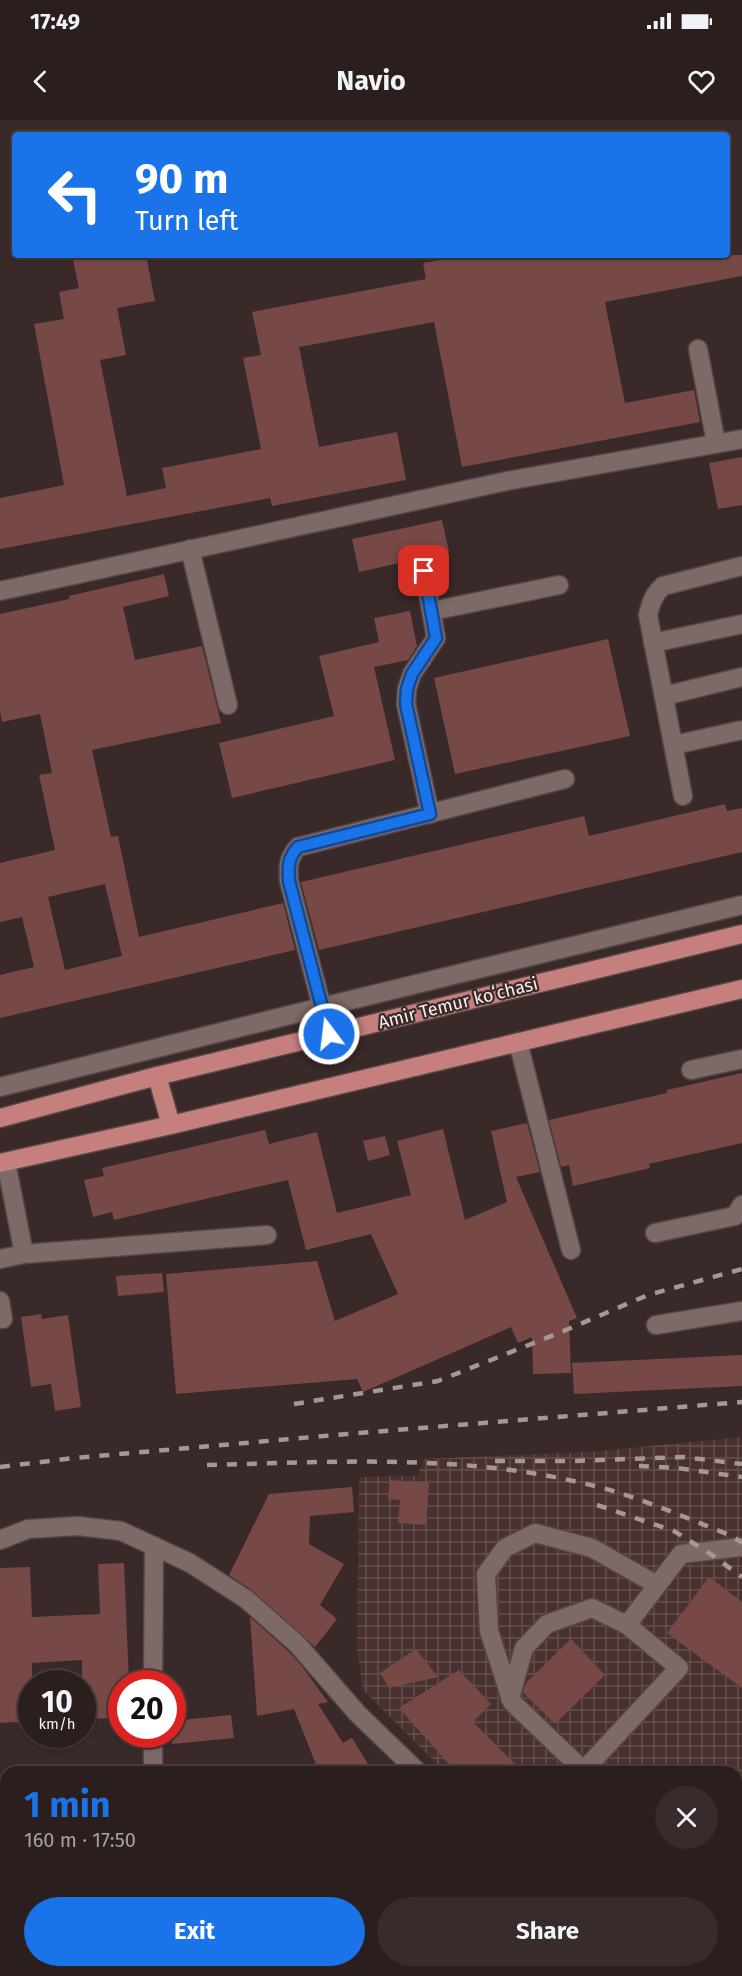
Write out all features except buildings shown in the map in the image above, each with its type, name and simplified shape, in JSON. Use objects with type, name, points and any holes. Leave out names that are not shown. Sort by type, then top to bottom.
[{"type":"main road","name":"Amir Temur koʻchasi","points":[[0,1118],[157,1076],[742,934]]},
{"type":"main road","points":[[3,1163],[742,989]]},
{"type":"main road","points":[[157,1076],[171,1125]]},
{"type":"street","points":[[698,349],[716,443]]},
{"type":"street","points":[[0,591],[507,481],[742,439]]},
{"type":"street","points":[[190,549],[228,705]]},
{"type":"street","points":[[683,796],[648,615],[654,594],[663,586],[742,566]]},
{"type":"street","points":[[424,571],[436,638],[412,674],[407,689],[406,704],[430,814]]},
{"type":"street","points":[[432,611],[559,585]]},
{"type":"street","points":[[653,643],[742,624]]},
{"type":"street","points":[[664,696],[742,677]]},
{"type":"street","points":[[674,746],[742,730]]},
{"type":"street","points":[[329,1034],[289,881],[290,856],[298,847],[565,779]]},
{"type":"street","points":[[0,1087],[742,905]]},
{"type":"street","points":[[518,1042],[571,1250]]},
{"type":"street","points":[[691,1070],[742,1059]]},
{"type":"street","points":[[3,1163],[24,1254]]},
{"type":"street","points":[[655,1233],[735,1216],[742,1204]]},
{"type":"street","points":[[0,1259],[24,1254],[267,1235]]},
{"type":"street","points":[[656,1325],[742,1311]]},
{"type":"street","points":[[0,1540],[28,1529],[78,1526],[121,1531],[190,1563],[246,1599],[298,1645],[357,1713],[412,1766]]},
{"type":"street","points":[[579,1766],[510,1698],[489,1631],[486,1574],[505,1548],[535,1533],[592,1548],[657,1585]]},
{"type":"street","points":[[153,1670],[154,1546]]},
{"type":"street","points":[[627,1625],[681,1554],[742,1547]]},
{"type":"street","points":[[510,1698],[524,1648],[547,1624],[592,1608],[627,1625],[679,1668],[589,1766]]},
{"type":"street","points":[[153,1748],[153,1766]]},
{"type":"shaded area","points":[[742,1437],[742,1766],[439,1766],[363,1690],[357,1651],[359,1477],[417,1476],[424,1459],[589,1452]]},
{"type":"railway","points":[[294,1404],[438,1381],[648,1295],[742,1269]]},
{"type":"railway","points":[[0,1467],[74,1458],[347,1434],[742,1402]]},
{"type":"railway","points":[[495,1461],[683,1457],[742,1464]]},
{"type":"railway","points":[[207,1465],[393,1462],[486,1467],[532,1473],[578,1482],[637,1499],[732,1536],[742,1543]]},
{"type":"railway","points":[[639,1466],[677,1468],[742,1477]]},
{"type":"railway","points":[[597,1505],[674,1531],[742,1577]]},
{"type":"route","points":[[329,1034],[289,881],[288,865],[290,856],[298,847],[430,814],[406,704],[407,689],[412,674],[434,644],[437,631],[424,571]]}]
